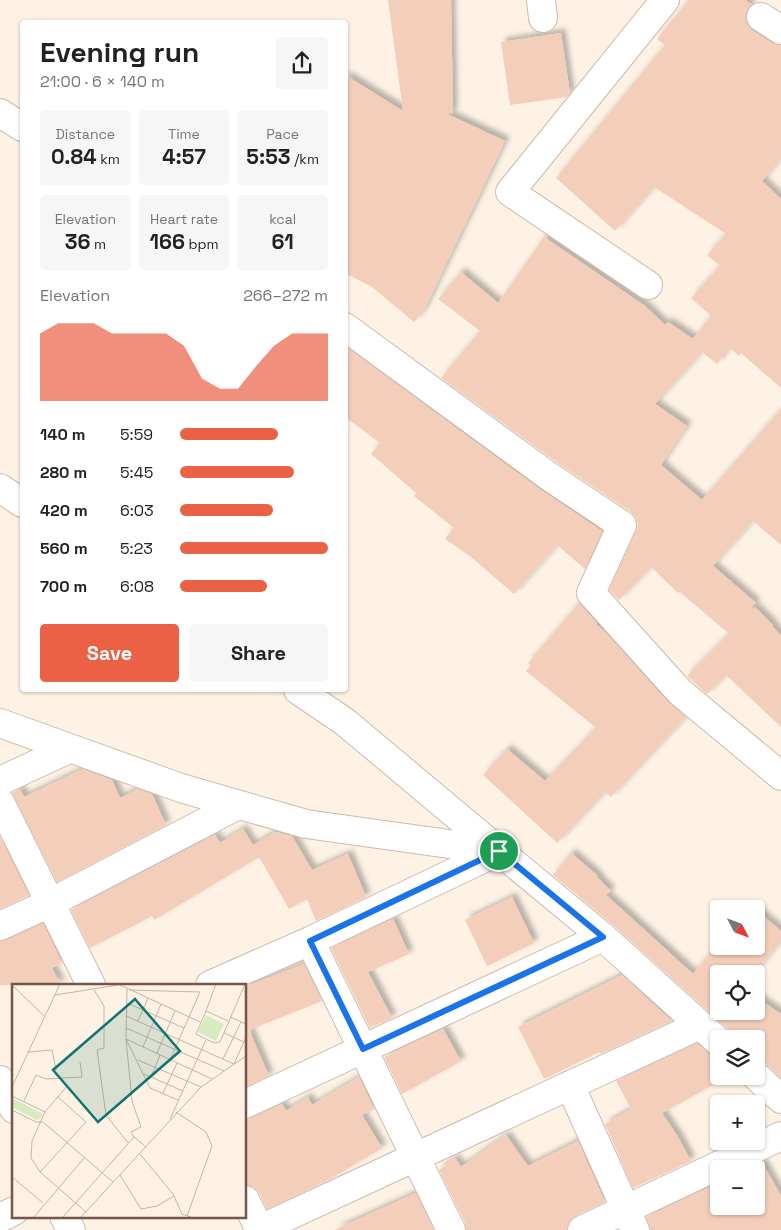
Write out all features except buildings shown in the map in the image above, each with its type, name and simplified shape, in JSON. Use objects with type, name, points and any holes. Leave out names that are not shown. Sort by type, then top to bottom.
[{"type":"street","points":[[648,285],[510,192],[665,0]]},
{"type":"street","points":[[0,113],[20,126]]},
{"type":"street","points":[[348,328],[550,476],[622,525],[591,593],[680,692],[781,776]]},
{"type":"street","points":[[0,488],[20,502]]},
{"type":"street","points":[[246,1202],[259,1230],[570,1085],[709,1034],[603,937],[345,722],[301,692]]},
{"type":"street","points":[[0,723],[181,788],[306,824],[499,851]]},
{"type":"street","points":[[0,781],[68,749]]},
{"type":"street","points":[[0,802],[90,984]]},
{"type":"street","points":[[0,926],[50,903],[238,805]]},
{"type":"street","points":[[212,984],[310,941],[499,851]]},
{"type":"street","points":[[246,1104],[603,937]]},
{"type":"street","points":[[310,941],[451,1230]]},
{"type":"street","points":[[12,1072],[0,1079],[12,1105]]},
{"type":"street","points":[[765,1084],[781,1099]]},
{"type":"street","points":[[570,1085],[630,1220]]},
{"type":"street","points":[[582,1230],[630,1220],[781,1136]]},
{"type":"street","points":[[0,1218],[12,1212]]},
{"type":"street","points":[[65,1218],[71,1230]]},
{"type":"route","points":[[499,851],[603,937],[363,1049],[310,941],[499,851]]}]
